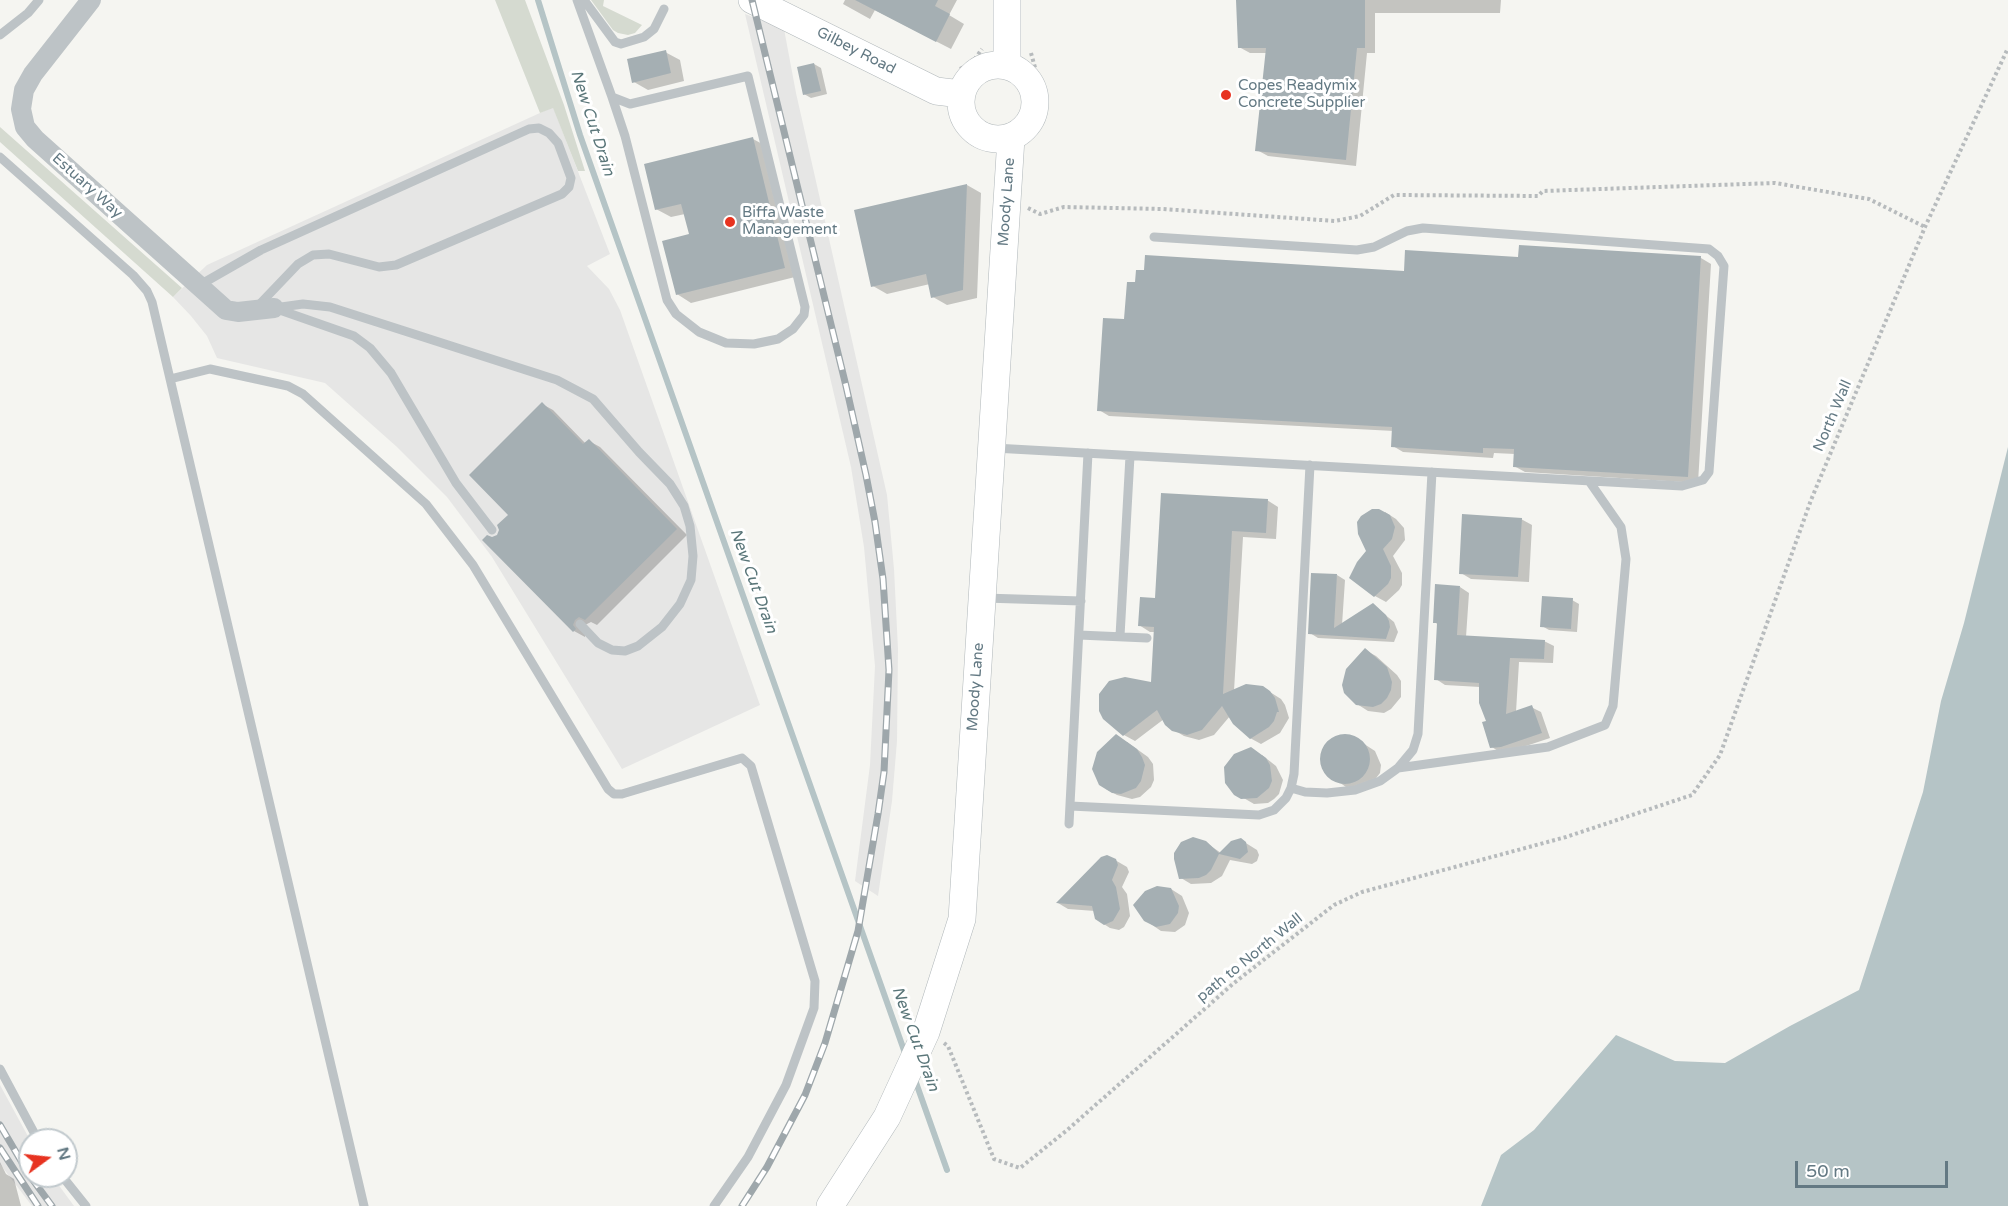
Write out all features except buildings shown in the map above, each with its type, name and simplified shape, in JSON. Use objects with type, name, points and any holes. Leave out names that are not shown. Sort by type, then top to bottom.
[{"type":"street","name":"Estuary Way","points":[[91,0],[33,74],[24,90],[21,109],[26,127],[35,139],[226,310],[238,312],[274,308]]},
{"type":"street","name":"Gilbey Road","points":[[752,0],[789,12],[936,91],[956,82]]},
{"type":"street","points":[[1007,0],[1007,65]]},
{"type":"street","points":[[990,65],[1007,65],[1019,70],[1035,93],[1036,106],[1033,117],[1026,128],[1011,138],[998,140],[982,136],[964,118],[956,82],[964,85],[978,70],[990,65]]},
{"type":"street","name":"Moody Lane","points":[[830,1206],[887,1117],[903,1082],[927,1045],[926,1032],[962,919],[1011,138]]},
{"type":"lane","points":[[0,35],[28,13],[39,0]]},
{"type":"lane","points":[[577,0],[626,136],[667,300],[676,314],[699,332],[726,343],[754,344],[778,339],[793,329],[804,315],[806,307],[748,76],[630,104],[612,97]]},
{"type":"lane","points":[[584,0],[615,42],[621,44],[644,37],[654,29],[664,9]]},
{"type":"lane","points":[[198,286],[261,250],[529,129],[538,128],[549,133],[558,143],[571,178],[569,187],[562,194],[396,265],[379,267],[329,254],[313,255],[298,264],[253,310]]},
{"type":"lane","points":[[0,157],[133,275],[147,291],[152,302],[364,1206]]},
{"type":"lane","points":[[992,448],[1682,486],[1703,480],[1709,472],[1724,266],[1718,256],[1709,249],[1423,228],[1407,231],[1374,246],[1358,250],[1154,237]]},
{"type":"lane","points":[[274,308],[303,304],[330,307],[557,380],[593,399],[670,484],[684,506],[690,526],[693,556],[691,580],[680,604],[662,627],[638,646],[625,651],[612,650],[598,643],[580,624]]},
{"type":"lane","points":[[274,308],[354,336],[370,348],[391,373],[456,483],[492,530]]},
{"type":"lane","points":[[170,379],[210,369],[288,386],[303,394],[426,504],[473,565],[608,789],[614,794],[622,794],[742,758],[751,766],[815,981],[814,1008],[786,1085],[748,1157],[714,1206]]},
{"type":"lane","points":[[1069,824],[1088,453]]},
{"type":"lane","points":[[1120,636],[1130,456]]},
{"type":"lane","points":[[1070,806],[1259,815],[1274,810],[1286,798],[1294,774],[1310,465]]},
{"type":"lane","points":[[1291,788],[1305,792],[1327,793],[1355,790],[1380,782],[1398,768],[1413,750],[1418,734],[1432,472]]},
{"type":"lane","points":[[1398,768],[1548,747],[1605,725],[1613,706],[1626,559],[1622,527],[1589,481]]},
{"type":"lane","points":[[982,598],[1081,601]]},
{"type":"lane","points":[[1079,635],[1147,638]]},
{"type":"lane","points":[[0,1069],[32,1128]]},
{"type":"lane","points":[[72,1188],[86,1206]]},
{"type":"path","points":[[956,82],[984,45]]},
{"type":"path","name":"North Wall","points":[[1692,795],[1720,755],[1811,500],[1925,227],[2008,48]]},
{"type":"path","points":[[1007,206],[1031,208],[1040,214],[1064,207],[1163,209],[1335,220],[1360,216],[1394,195],[1538,196],[1543,190],[1775,183],[1869,200],[1925,227]]},
{"type":"path","name":"path to North Wall","points":[[927,1045],[948,1046],[994,1159],[1020,1168],[1066,1131],[1234,983],[1334,906],[1362,892],[1566,837],[1692,795]]},
{"type":"shaded area","points":[[495,0],[525,0],[564,105],[585,171],[578,171],[553,108],[540,113]]},
{"type":"shaded area","points":[[591,0],[604,0],[603,6],[642,25],[635,33],[628,35],[618,33],[613,30]]},
{"type":"shaded area","points":[[745,14],[784,29],[796,93],[887,495],[898,649],[897,741],[892,801],[878,896],[855,881],[870,765],[875,666],[864,547],[851,467]]},
{"type":"shaded area","points":[[553,107],[610,254],[587,266],[609,289],[620,310],[760,705],[622,769],[492,557],[447,497],[397,447],[325,383],[217,358],[207,336],[173,297],[207,265]]},
{"type":"shaded area","points":[[0,127],[182,288],[173,297],[0,142]]},
{"type":"shaded area","points":[[2008,447],[2008,1206],[1481,1206],[1501,1155],[1534,1130],[1616,1035],[1675,1061],[1725,1063],[1859,990],[1923,792],[1941,701],[1964,623]]},
{"type":"shaded area","points":[[0,1085],[23,1128],[18,1128],[18,1188],[0,1164]]},
{"type":"shaded area","points":[[18,1188],[61,1188],[74,1206],[32,1206]]},
{"type":"waterway","name":"New Cut Drain","points":[[538,0],[580,135],[906,1056]]},
{"type":"waterway","name":"New Cut Drain","points":[[914,1077],[947,1170]]},
{"type":"railway","points":[[742,1206],[767,1167],[805,1095],[825,1043],[858,931],[884,772],[889,670],[883,579],[866,475],[752,0]]},
{"type":"railway","points":[[0,1125],[18,1156]]},
{"type":"railway","points":[[0,1148],[38,1206]]},
{"type":"railway","points":[[39,1188],[52,1206]]},
{"type":"place","name":"Copes Readymix Concrete Supplier","points":[[1226,95]]},
{"type":"place","name":"Biffa Waste Management","points":[[730,222]]}]
